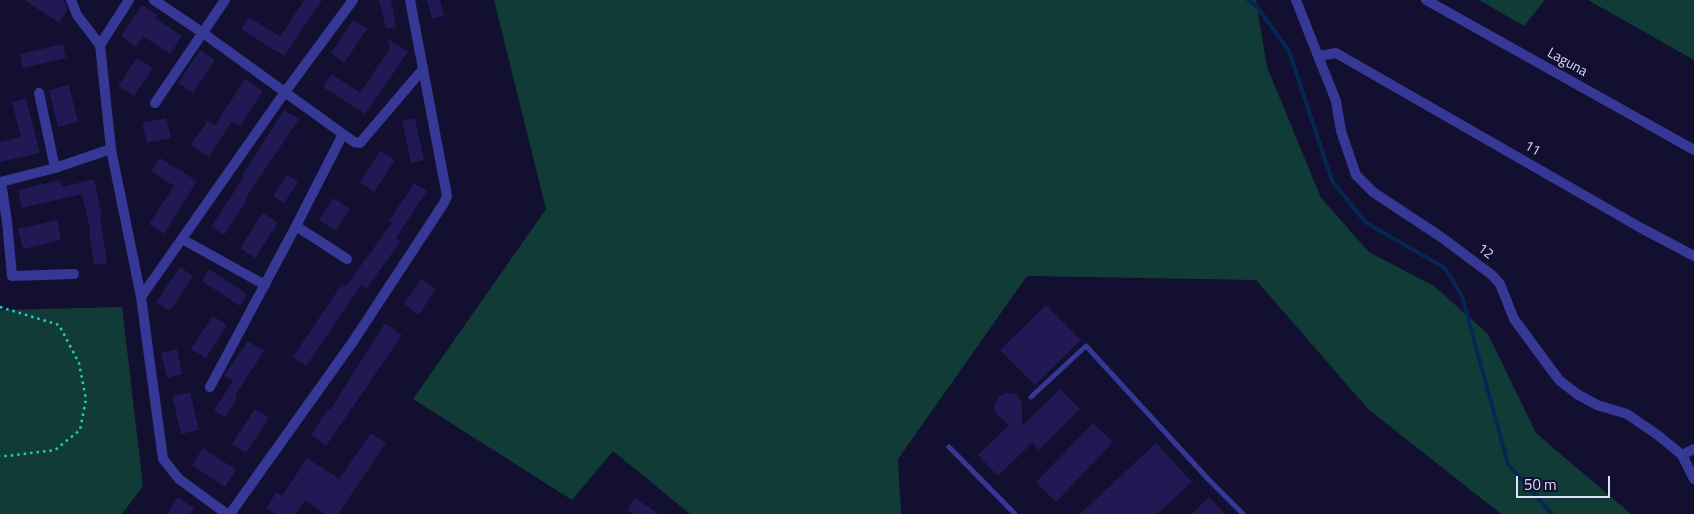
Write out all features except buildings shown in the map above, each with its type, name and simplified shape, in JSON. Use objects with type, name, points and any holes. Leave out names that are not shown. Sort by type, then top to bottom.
[{"type":"street","points":[[71,0],[78,15],[100,45],[111,148],[141,297],[163,459],[179,479],[229,514],[352,343],[447,196],[410,0]]},
{"type":"street","points":[[100,45],[129,0]]},
{"type":"street","points":[[154,0],[354,142],[360,143],[423,69]]},
{"type":"street","points":[[155,103],[225,0]]},
{"type":"street","points":[[141,297],[285,92],[353,0]]},
{"type":"street","name":"12","points":[[1296,0],[1336,101],[1341,131],[1356,176],[1373,192],[1441,236],[1492,275],[1500,284],[1514,319],[1559,380],[1577,394],[1597,405],[1627,414],[1659,436],[1682,456],[1694,479]]},
{"type":"street","name":"Laguna","points":[[1426,0],[1694,150]]},
{"type":"street","name":"11","points":[[1318,56],[1336,53],[1641,228],[1694,256]]},
{"type":"street","points":[[39,93],[55,168]]},
{"type":"street","points":[[210,387],[343,134]]},
{"type":"street","points":[[74,274],[12,276],[8,222],[1,182],[55,168],[111,148]]},
{"type":"street","points":[[296,226],[347,259]]},
{"type":"street","points":[[182,240],[265,285]]},
{"type":"street","points":[[1682,456],[1694,449]]},
{"type":"lane","points":[[1031,397],[1086,346],[1208,479],[1243,514]]},
{"type":"lane","points":[[949,447],[1015,514]]},
{"type":"path","points":[[0,307],[59,325],[78,363],[86,399],[80,430],[55,450],[0,456]]},
{"type":"green space","points":[[494,0],[1256,0],[1267,67],[1321,198],[1369,252],[1434,286],[1488,334],[1536,433],[1631,514],[1501,514],[1368,409],[1256,280],[1027,276],[898,459],[901,514],[690,514],[613,451],[572,500],[413,399],[546,209]]},
{"type":"green space","points":[[1479,0],[1545,0],[1524,26]]},
{"type":"green space","points":[[1588,0],[1694,0],[1694,60]]},
{"type":"green space","points":[[122,307],[143,486],[122,514],[0,514],[0,310]]},
{"type":"waterway","points":[[1248,0],[1257,7],[1289,51],[1332,181],[1365,222],[1445,268],[1462,296],[1508,464],[1552,514]]}]
